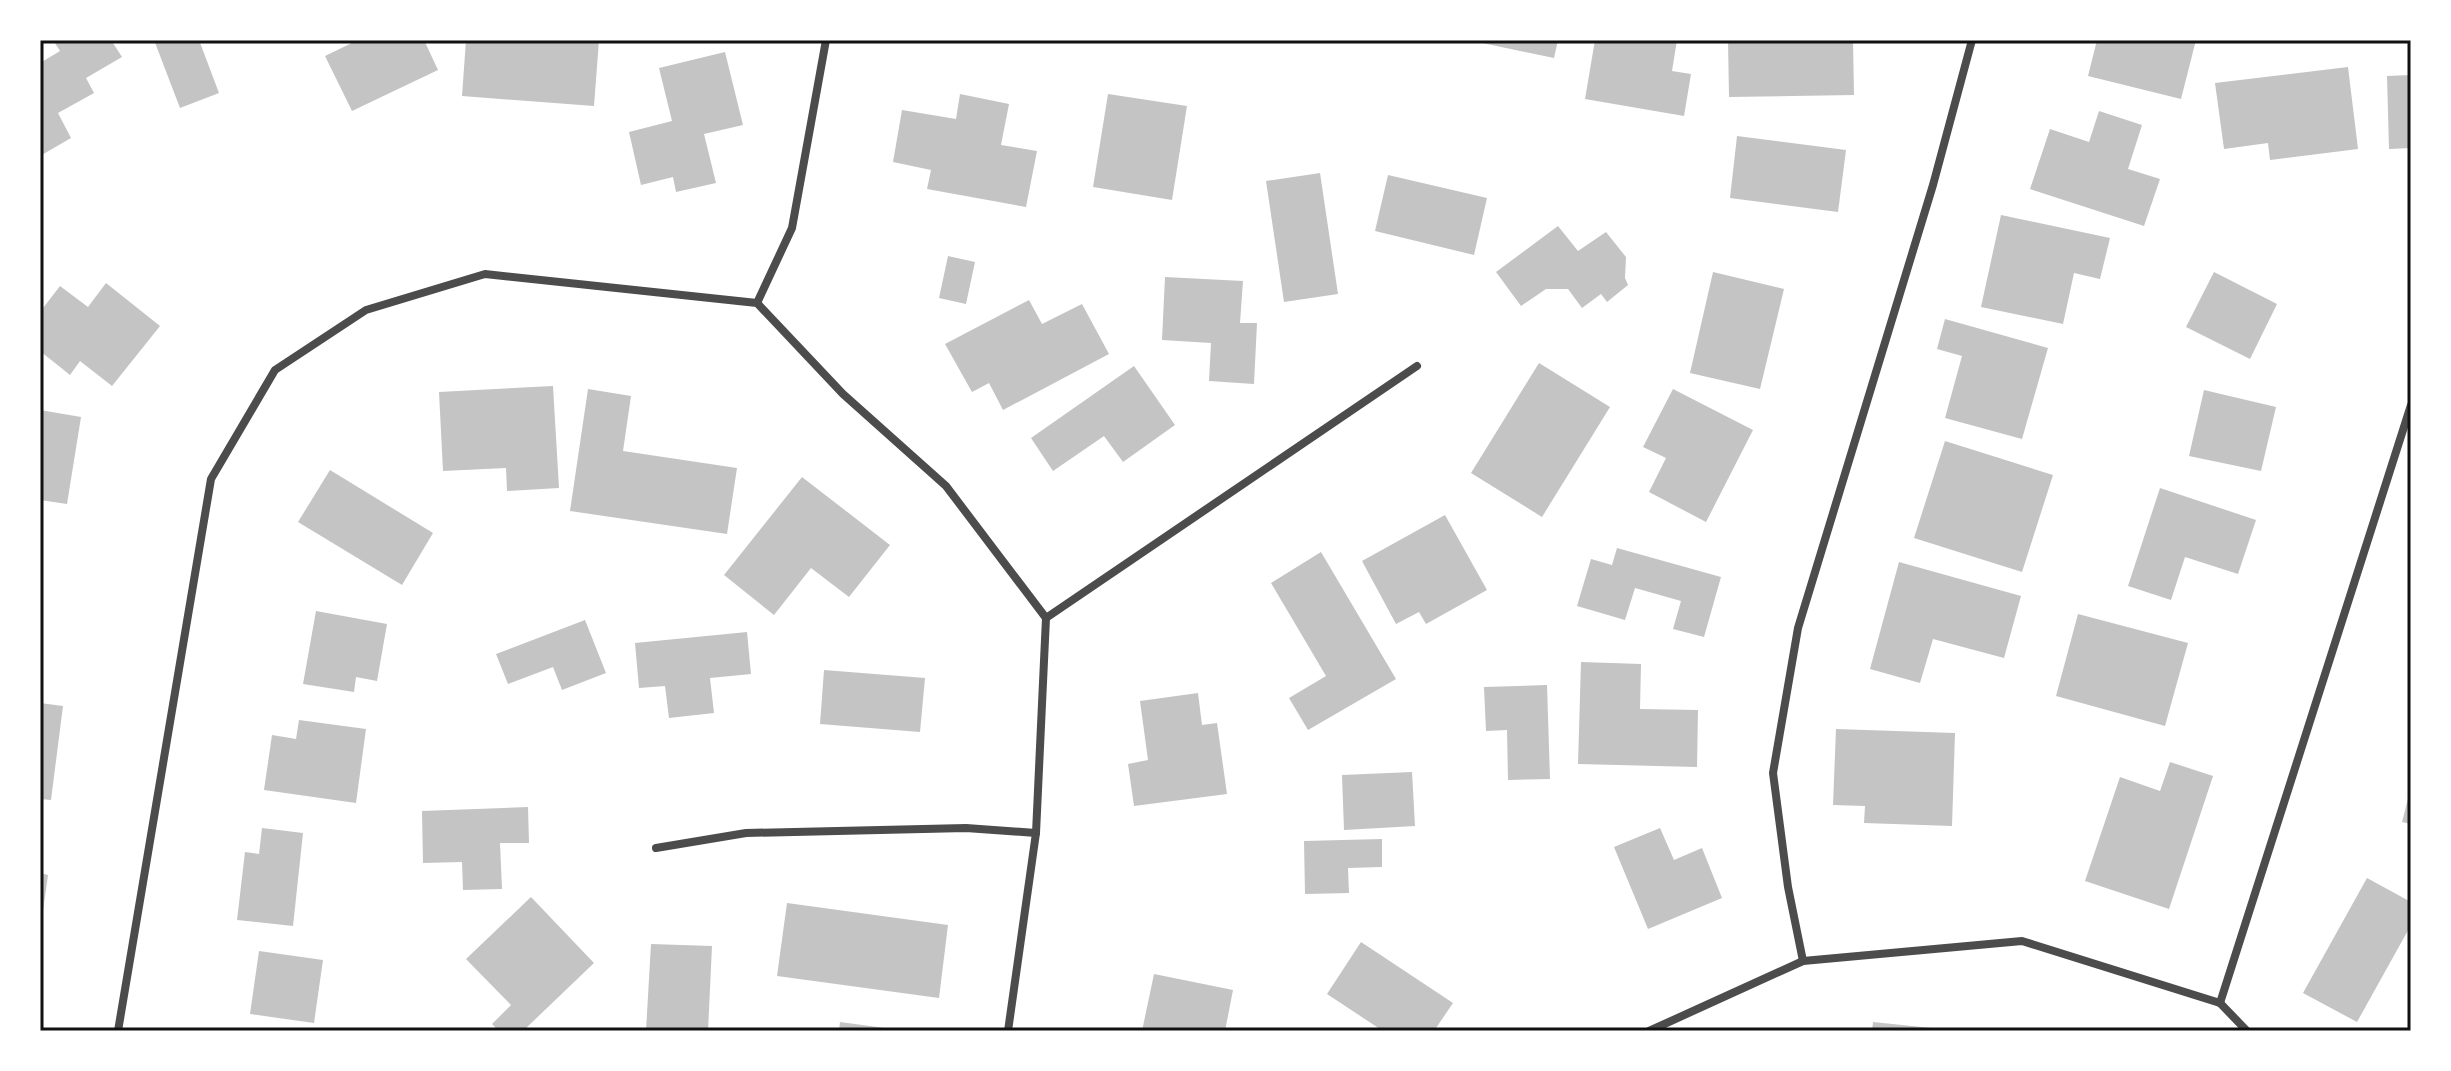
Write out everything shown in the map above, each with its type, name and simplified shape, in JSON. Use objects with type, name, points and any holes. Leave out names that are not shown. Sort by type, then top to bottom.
[{"type":"street","points":[[757,303],[792,228],[826,40]]},
{"type":"street","points":[[1803,961],[1788,887],[1773,773],[1798,628],[1933,185],[1972,40]]},
{"type":"street","points":[[118,1031],[211,479],[275,370],[366,310],[485,274],[757,303],[843,394],[946,486],[1046,618],[1036,833],[1008,1031]]},
{"type":"street","points":[[1046,618],[1417,366]]},
{"type":"street","points":[[2220,1003],[2411,405]]},
{"type":"street","points":[[656,848],[746,833],[966,828],[1036,833]]},
{"type":"street","points":[[1649,1031],[1803,961],[2022,941],[2220,1003],[2247,1031]]},
{"type":"building","points":[[53,40],[111,40],[122,57],[86,78],[94,93],[58,113],[71,138],[40,156],[40,63],[60,51]]},
{"type":"building","points":[[154,40],[199,40],[219,93],[180,108]]},
{"type":"building","points":[[358,40],[424,40],[438,70],[352,111],[325,56]]},
{"type":"building","points":[[466,40],[599,40],[594,106],[462,96]]},
{"type":"building","points":[[1468,40],[1558,40],[1554,58]]},
{"type":"building","points":[[1595,40],[1677,40],[1672,71],[1691,74],[1684,116],[1585,99]]},
{"type":"building","points":[[1728,40],[1853,40],[1854,95],[1729,97]]},
{"type":"building","points":[[2097,40],[2196,40],[2181,99],[2088,76]]},
{"type":"building","points":[[725,52],[743,125],[704,134],[716,183],[676,192],[673,177],[641,185],[629,132],[672,121],[659,68]]},
{"type":"building","points":[[2348,67],[2358,149],[2270,160],[2268,143],[2224,149],[2215,83]]},
{"type":"building","points":[[2411,75],[2411,148],[2389,149],[2387,76]]},
{"type":"building","points":[[960,94],[1009,104],[1001,145],[1037,151],[1026,207],[927,189],[931,170],[893,162],[902,110],[956,119]]},
{"type":"building","points":[[1108,94],[1187,106],[1172,200],[1093,187]]},
{"type":"building","points":[[2099,111],[2142,125],[2128,169],[2160,179],[2144,226],[2030,189],[2050,129],[2089,142]]},
{"type":"building","points":[[1737,136],[1846,150],[1838,212],[1730,198]]},
{"type":"building","points":[[1320,173],[1338,294],[1284,302],[1266,181]]},
{"type":"building","points":[[1388,175],[1487,198],[1474,255],[1375,231]]},
{"type":"building","points":[[2001,215],[2110,238],[2100,279],[2074,273],[2063,324],[1981,307]]},
{"type":"building","points":[[1558,226],[1578,251],[1606,232],[1626,257],[1625,278],[1628,285],[1607,302],[1601,294],[1582,308],[1568,289],[1546,289],[1521,306],[1496,272]]},
{"type":"building","points":[[948,256],[975,262],[966,304],[939,298]]},
{"type":"building","points":[[1713,272],[1784,289],[1760,389],[1690,373]]},
{"type":"building","points":[[2214,272],[2277,304],[2250,359],[2186,327]]},
{"type":"building","points":[[1165,277],[1243,281],[1240,323],[1257,323],[1254,384],[1209,381],[1211,343],[1162,340]]},
{"type":"building","points":[[106,283],[160,326],[112,386],[80,361],[70,375],[40,351],[40,312],[60,286],[88,307]]},
{"type":"building","points":[[1029,300],[1042,324],[1082,304],[1109,354],[1003,410],[989,383],[972,392],[945,344]]},
{"type":"building","points":[[1945,319],[2048,348],[2022,439],[1945,418],[1962,356],[1937,349]]},
{"type":"building","points":[[1539,363],[1610,407],[1542,517],[1471,473]]},
{"type":"building","points":[[1134,366],[1175,425],[1123,462],[1104,436],[1053,471],[1031,438]]},
{"type":"building","points":[[553,386],[559,488],[507,491],[506,468],[443,471],[439,392]]},
{"type":"building","points":[[588,389],[631,396],[623,451],[737,468],[727,534],[570,511]]},
{"type":"building","points":[[1673,389],[1753,430],[1706,522],[1649,492],[1666,458],[1643,447]]},
{"type":"building","points":[[2204,390],[2276,407],[2261,471],[2189,456]]},
{"type":"building","points":[[40,410],[81,417],[67,504],[40,500]]},
{"type":"building","points":[[1945,441],[2053,475],[2022,572],[1914,538]]},
{"type":"building","points":[[330,470],[433,533],[402,585],[298,522]]},
{"type":"building","points":[[802,477],[890,545],[849,597],[811,568],[774,615],[724,575]]},
{"type":"building","points":[[2160,488],[2256,520],[2238,574],[2185,557],[2171,600],[2128,586]]},
{"type":"building","points":[[1445,515],[1487,590],[1426,624],[1419,612],[1396,624],[1362,561]]},
{"type":"building","points":[[1617,548],[1721,577],[1704,637],[1673,629],[1681,601],[1635,588],[1625,620],[1577,606],[1591,559],[1612,565]]},
{"type":"building","points":[[1321,552],[1396,679],[1308,730],[1289,698],[1326,676],[1271,583]]},
{"type":"building","points":[[1899,562],[2021,596],[2004,658],[1933,639],[1920,683],[1870,669]]},
{"type":"building","points":[[316,611],[387,624],[377,681],[356,677],[354,692],[303,684]]},
{"type":"building","points":[[2078,614],[2188,643],[2165,726],[2056,696]]},
{"type":"building","points":[[585,620],[606,673],[562,690],[553,667],[508,684],[496,654]]},
{"type":"building","points":[[747,632],[751,674],[710,678],[714,713],[669,718],[665,686],[639,688],[635,643]]},
{"type":"building","points":[[1581,662],[1641,664],[1640,709],[1698,710],[1697,767],[1578,764]]},
{"type":"building","points":[[824,670],[925,678],[920,732],[820,724]]},
{"type":"building","points":[[1547,685],[1550,779],[1508,780],[1507,730],[1486,731],[1484,687]]},
{"type":"building","points":[[1198,693],[1202,725],[1217,723],[1227,794],[1134,806],[1128,764],[1148,760],[1140,701]]},
{"type":"building","points":[[40,703],[63,706],[51,800],[40,799]]},
{"type":"building","points":[[299,720],[366,729],[356,803],[264,790],[272,735],[296,739]]},
{"type":"building","points":[[1836,729],[1955,733],[1952,826],[1864,823],[1865,806],[1833,805]]},
{"type":"building","points":[[2170,762],[2213,776],[2169,909],[2085,881],[2120,777],[2160,791]]},
{"type":"building","points":[[1412,772],[1415,826],[1344,830],[1342,775]]},
{"type":"building","points":[[2411,791],[2411,824],[2402,822]]},
{"type":"building","points":[[528,807],[529,843],[500,843],[502,889],[463,890],[462,862],[423,863],[422,811]]},
{"type":"building","points":[[262,828],[303,833],[293,926],[237,920],[245,852],[259,854]]},
{"type":"building","points":[[1660,828],[1674,860],[1702,848],[1722,898],[1648,929],[1614,847]]},
{"type":"building","points":[[1382,839],[1382,867],[1348,868],[1349,893],[1305,894],[1304,841]]},
{"type":"building","points":[[40,873],[48,875],[42,918],[40,918]]},
{"type":"building","points":[[2367,878],[2411,902],[2411,925],[2357,1022],[2303,993]]},
{"type":"building","points":[[531,897],[594,963],[523,1031],[499,1031],[492,1024],[511,1005],[466,959]]},
{"type":"building","points":[[787,903],[948,925],[939,998],[777,976]]},
{"type":"building","points":[[1361,942],[1453,1003],[1434,1031],[1383,1031],[1327,994]]},
{"type":"building","points":[[651,944],[712,946],[708,1031],[646,1031]]},
{"type":"building","points":[[259,951],[323,960],[314,1023],[250,1014]]},
{"type":"building","points":[[1154,974],[1233,990],[1225,1031],[1142,1031]]},
{"type":"building","points":[[840,1022],[892,1029],[839,1031]]},
{"type":"building","points":[[1873,1022],[1941,1029],[1872,1031]]}]
